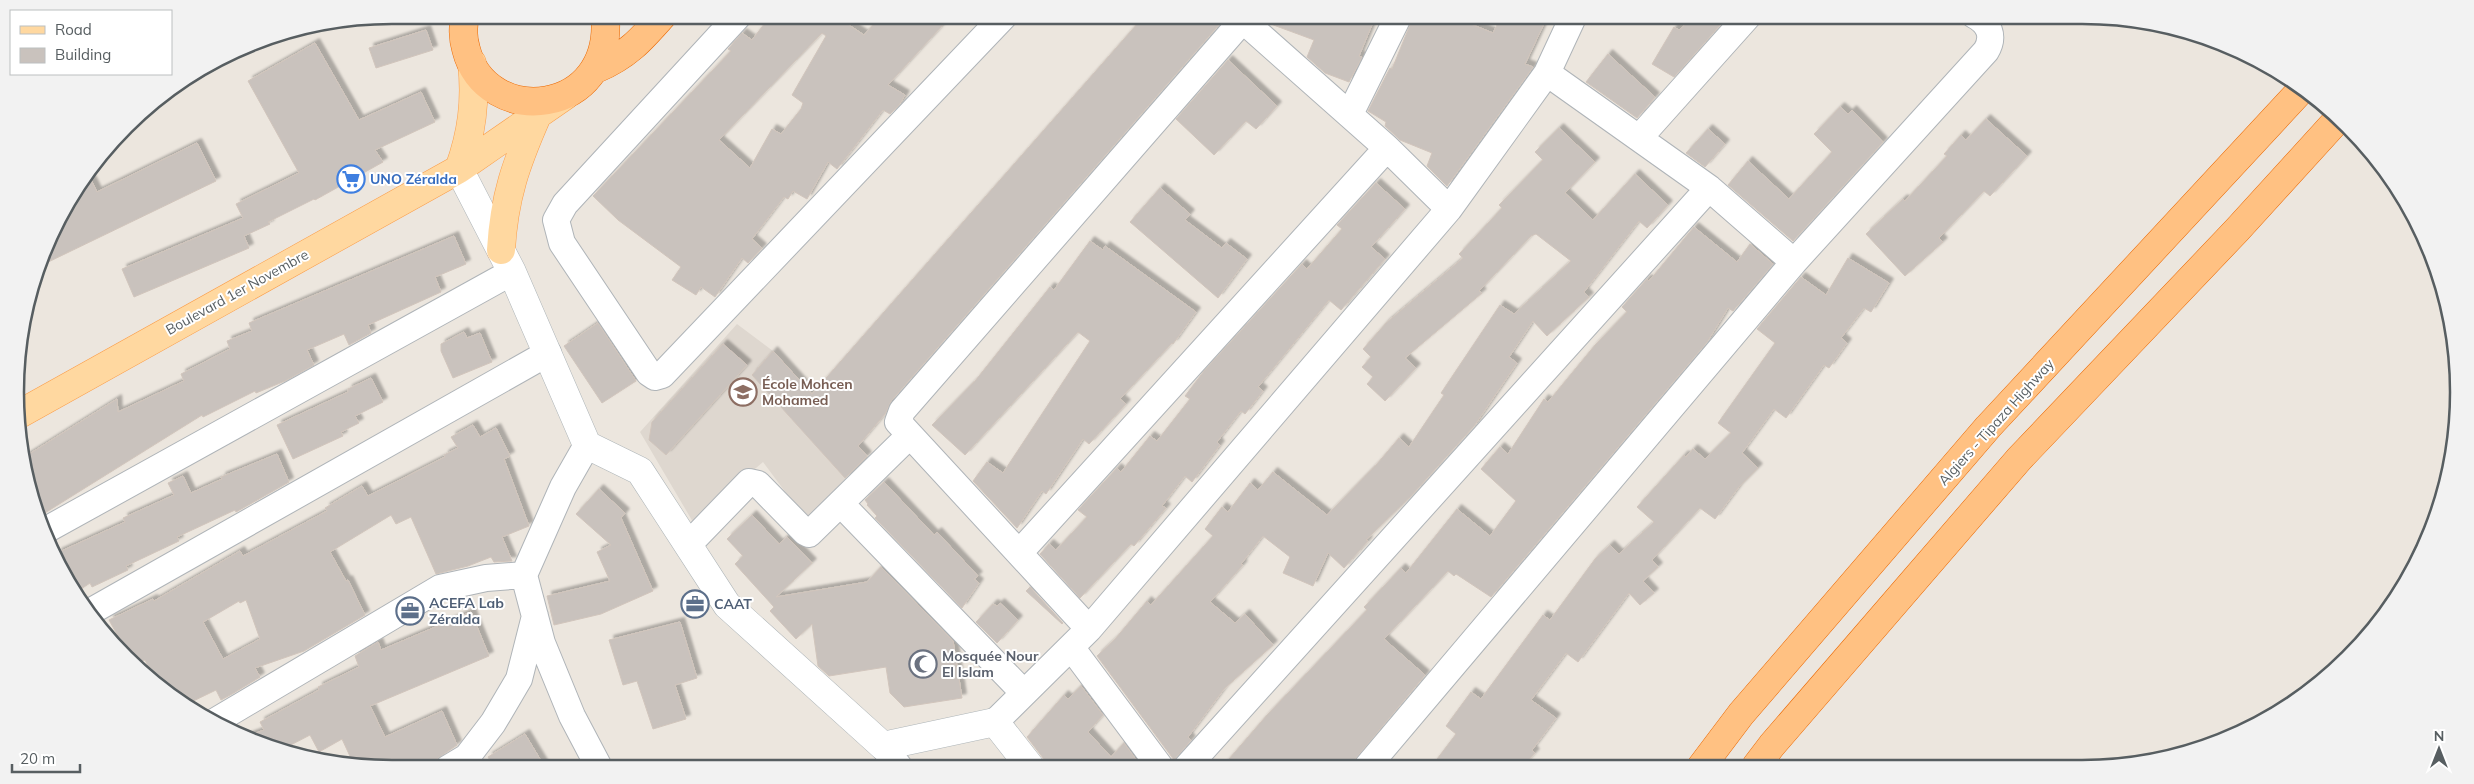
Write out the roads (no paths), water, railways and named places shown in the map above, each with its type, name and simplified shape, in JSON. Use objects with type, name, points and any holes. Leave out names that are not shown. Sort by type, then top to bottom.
[{"type":"highway","points":[[466,24],[468,53],[484,81],[509,96],[523,101],[545,101],[566,95],[577,88],[596,69],[604,52],[607,33],[606,24]]},
{"type":"highway","points":[[596,69],[629,52],[655,24]]},
{"type":"highway","name":"Algiers - Tipaza Highway","points":[[1706,760],[1741,714],[1988,427],[2297,93]]},
{"type":"highway","points":[[1761,760],[2019,459],[2237,230],[2334,124]]},
{"type":"main road","points":[[459,169],[472,128],[474,85],[468,53]]},
{"type":"main road","name":"Boulevard 1er Novembre","points":[[25,411],[459,169],[566,95]]},
{"type":"main road","points":[[506,261],[507,195],[515,168],[537,116]]},
{"type":"street","points":[[454,24],[468,53]]},
{"type":"street","points":[[731,24],[565,204],[556,220],[562,243],[649,373],[655,377],[662,375],[669,368],[997,24]]},
{"type":"street","points":[[1089,629],[1020,552],[898,422],[902,410],[1234,24]]},
{"type":"street","points":[[1246,24],[1350,114],[1449,209]]},
{"type":"street","points":[[1350,114],[1395,24]]},
{"type":"street","points":[[896,760],[995,722],[1023,692],[1089,629],[1449,209],[1547,73],[1570,24]]},
{"type":"street","points":[[1562,41],[1584,24]]},
{"type":"street","points":[[1639,138],[1741,24]]},
{"type":"street","points":[[1373,760],[1794,262],[1986,51],[1992,42],[1986,24]]},
{"type":"street","points":[[1547,73],[1709,188],[1794,262]]},
{"type":"street","points":[[1020,552],[1387,148]]},
{"type":"street","points":[[459,169],[506,261],[548,352],[587,446],[640,471],[727,605],[892,760]]},
{"type":"street","points":[[1193,760],[1709,188]]},
{"type":"street","points":[[50,528],[506,261]]},
{"type":"street","points":[[95,609],[548,352]]},
{"type":"street","points":[[689,544],[749,482],[758,484],[807,534],[812,532],[910,435]]},
{"type":"street","points":[[587,446],[563,487],[524,575],[536,613],[542,643],[572,716],[595,760]]},
{"type":"street","points":[[841,504],[1023,692]]},
{"type":"street","points":[[221,718],[440,588],[486,578],[524,575]]},
{"type":"street","points":[[462,760],[467,757],[493,723],[518,680],[536,613]]},
{"type":"street","points":[[1071,647],[1155,760]]},
{"type":"street","points":[[995,722],[1025,760]]},
{"type":"place","name":"UNO Zéralda","points":[[351,179]]},
{"type":"place","name":"École Mohcen Mohamed","points":[[743,392]]},
{"type":"place","name":"CAAT","points":[[695,604]]},
{"type":"place","name":"ACEFA Lab Zéralda","points":[[410,611]]},
{"type":"place","name":"Mosquée Nour El Islam","points":[[923,664]]}]
